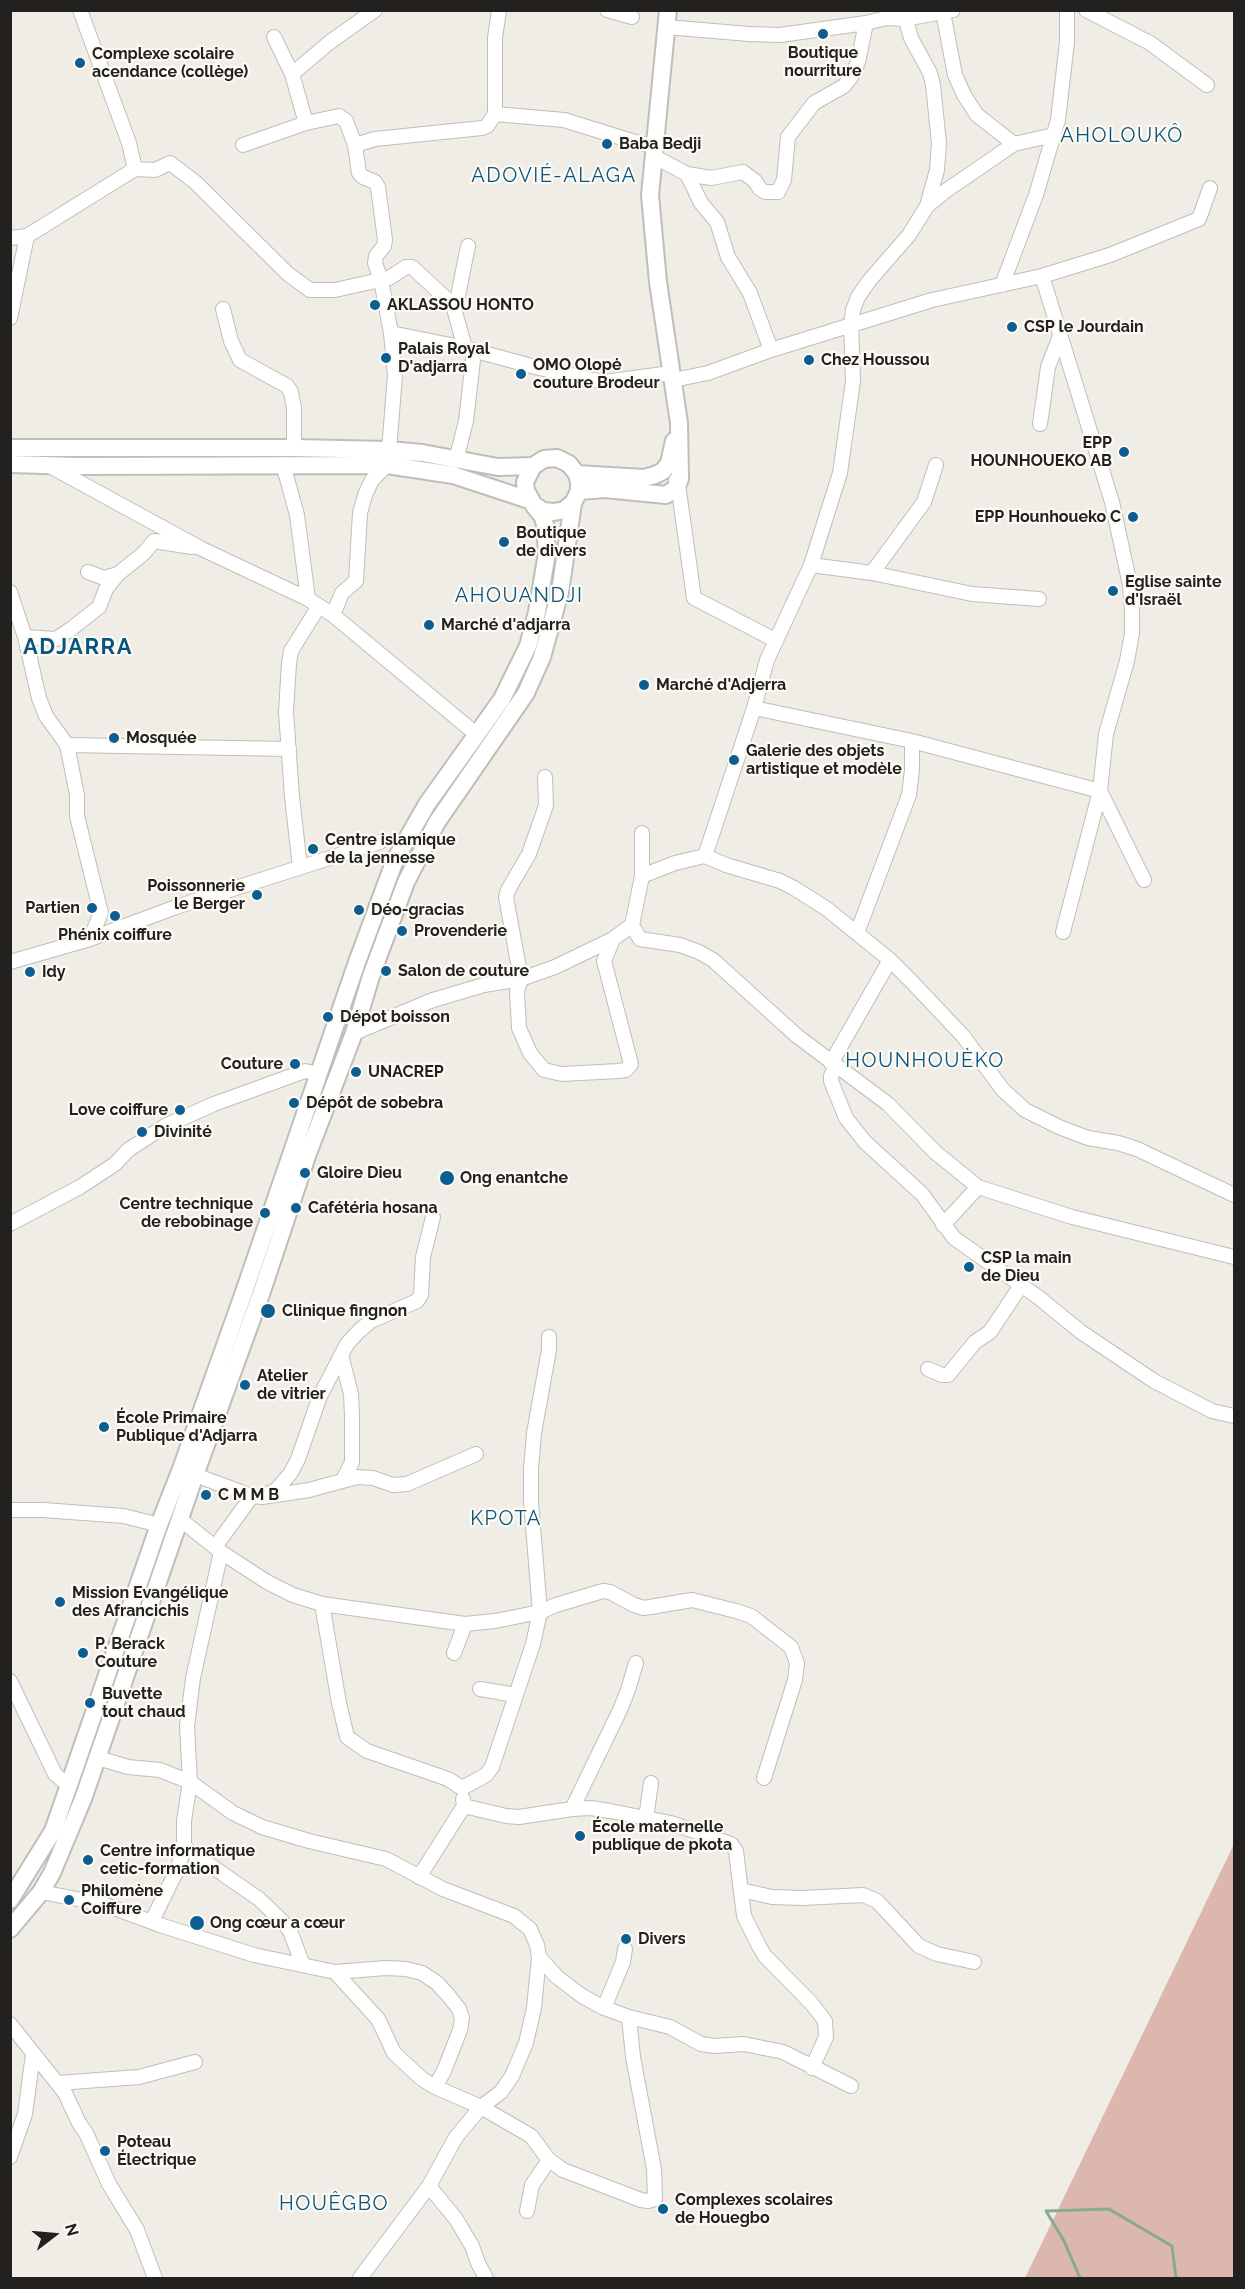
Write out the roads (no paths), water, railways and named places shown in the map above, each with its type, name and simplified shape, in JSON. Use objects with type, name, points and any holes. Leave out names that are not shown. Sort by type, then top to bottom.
[{"type":"main road","points":[[576,489],[605,489],[666,495],[680,479],[679,423],[650,195],[667,19]]},
{"type":"main road","points":[[576,489],[655,475],[669,462],[679,423]]},
{"type":"main road","points":[[10,448],[294,448],[388,457],[456,460],[498,467],[533,466]]},
{"type":"main road","points":[[10,464],[283,464],[388,457],[453,475],[532,502],[543,511],[554,512],[564,510],[576,489]]},
{"type":"main road","points":[[10,1929],[41,1892],[60,1856],[98,1758],[195,1475],[261,1294],[307,1156],[354,1033],[371,976],[406,882],[437,822],[526,693],[542,657],[560,592],[576,489],[569,464],[557,459],[544,459],[533,466],[525,482],[526,491],[543,517],[548,540],[544,578],[528,645],[502,699],[427,804],[394,860],[53,1831],[13,1890]]},
{"type":"street","points":[[80,10],[129,143],[135,170]]},
{"type":"street","points":[[292,74],[330,42],[375,10]]},
{"type":"street","points":[[356,145],[375,139],[487,126],[495,114],[494,47],[500,10]]},
{"type":"street","points":[[607,10],[632,17]]},
{"type":"street","points":[[1002,285],[1036,195],[1058,120],[1067,42],[1067,10]]},
{"type":"street","points":[[1086,10],[1150,43],[1207,85]]},
{"type":"street","points":[[667,19],[780,35],[866,23],[904,15],[948,11],[955,75],[964,95],[977,115],[1014,144]]},
{"type":"street","points":[[705,856],[754,708],[767,660],[811,565],[840,473],[853,381],[851,324],[853,310],[858,297],[909,235],[927,206],[937,170],[939,143],[937,107],[930,73],[911,38],[904,15]]},
{"type":"street","points":[[495,114],[564,120],[635,142],[655,151],[687,174],[711,178],[743,172],[755,180],[760,189],[765,192],[778,192],[784,180],[788,137],[814,103],[844,86],[851,77],[858,62],[866,23]]},
{"type":"street","points":[[274,37],[292,74],[306,123]]},
{"type":"street","points":[[243,145],[306,123],[339,116],[346,121],[356,145],[359,172],[363,177],[375,182],[378,187],[386,240],[376,256],[375,263],[381,280],[391,333],[395,375],[388,457],[364,495],[360,513],[356,581],[342,593],[333,615]]},
{"type":"street","points":[[927,206],[1014,144],[1054,135]]},
{"type":"street","points":[[10,238],[27,236],[135,170],[155,170],[170,163],[195,182],[288,274],[310,290],[335,290],[381,280],[393,276],[406,267],[412,267],[453,305],[470,350],[466,421],[456,460]]},
{"type":"street","points":[[687,174],[701,203],[717,222],[728,257],[750,293],[771,350]]},
{"type":"street","points":[[391,333],[470,350],[538,369],[604,382],[672,377],[717,370],[771,350],[932,300],[1042,276],[1133,247],[1198,219],[1210,188]]},
{"type":"street","points":[[10,318],[27,236]]},
{"type":"street","points":[[453,305],[458,296],[468,246]]},
{"type":"street","points":[[1042,276],[1112,502],[1130,585],[1132,611],[1132,633],[1127,661],[1106,734],[1100,791],[1063,932]]},
{"type":"street","points":[[223,309],[231,341],[240,360],[287,386],[291,392],[294,448]]},
{"type":"street","points":[[1040,424],[1048,367],[1060,336]]},
{"type":"street","points":[[283,464],[297,515],[314,603],[289,656],[286,712],[300,867]]},
{"type":"street","points":[[48,465],[200,548],[314,603],[333,615],[476,734]]},
{"type":"street","points":[[872,573],[924,502],[936,465]]},
{"type":"street","points":[[666,466],[678,484],[694,598],[775,640]]},
{"type":"street","points":[[25,637],[56,639],[71,629],[99,606],[106,589],[118,574],[144,553],[154,541],[200,548]]},
{"type":"street","points":[[811,565],[872,573],[972,594],[1039,599]]},
{"type":"street","points":[[88,572],[104,578],[118,574]]},
{"type":"street","points":[[10,592],[25,637],[39,698],[46,716],[67,745],[77,795],[78,816],[101,913],[90,939]]},
{"type":"street","points":[[754,708],[912,741],[1100,791],[1144,880]]},
{"type":"street","points":[[857,933],[909,795],[912,741]]},
{"type":"street","points":[[67,745],[289,749]]},
{"type":"street","points":[[545,777],[546,805],[529,854],[506,897],[521,979],[517,991],[519,1028],[530,1053],[544,1070],[562,1074],[626,1070],[631,1064],[604,961],[614,939]]},
{"type":"street","points":[[354,1033],[433,1000],[484,985],[521,979],[555,967],[614,939],[632,925],[642,876],[642,833]]},
{"type":"street","points":[[10,962],[127,927],[159,913],[380,842]]},
{"type":"street","points":[[642,876],[675,863],[705,856],[726,865],[780,881],[794,888],[827,909],[890,960],[953,1024],[1003,1090],[1025,1110],[1088,1138],[1137,1149],[1234,1195]]},
{"type":"street","points":[[101,913],[127,927]]},
{"type":"street","points":[[632,925],[640,939],[680,945],[713,960],[741,987],[833,1065],[888,1104],[935,1152],[978,1187],[1072,1217],[1234,1257]]},
{"type":"street","points":[[890,960],[833,1065],[831,1081],[846,1118],[865,1142],[916,1188],[935,1210],[943,1226],[954,1239],[1022,1284],[1081,1332],[1154,1381],[1212,1411],[1234,1416]]},
{"type":"street","points":[[10,1224],[88,1182],[115,1164],[128,1150],[165,1126],[214,1104],[306,1071],[319,1074]]},
{"type":"street","points":[[943,1226],[978,1187]]},
{"type":"street","points":[[152,1921],[178,1868],[184,1847],[184,1821],[190,1782],[187,1726],[193,1678],[218,1550],[257,1497],[276,1490],[290,1474],[298,1459],[320,1396],[347,1344],[371,1321],[417,1301],[421,1295],[423,1257],[433,1217]]},
{"type":"street","points":[[928,1369],[948,1375],[975,1342],[990,1332],[1022,1284]]},
{"type":"street","points":[[462,1788],[486,1775],[492,1767],[533,1644],[540,1612],[531,1502],[531,1469],[538,1404],[549,1350],[549,1337]]},
{"type":"street","points":[[341,1355],[351,1394],[352,1416],[351,1462],[343,1480]]},
{"type":"street","points":[[195,1475],[257,1497],[309,1490],[343,1480],[366,1478],[393,1485],[407,1484],[476,1454]]},
{"type":"street","points":[[10,1510],[124,1516],[159,1525]]},
{"type":"street","points":[[181,1520],[218,1550],[293,1596],[322,1604],[465,1624],[540,1612],[603,1591],[644,1608],[692,1600],[751,1616],[791,1647],[797,1663],[795,1680],[764,1778]]},
{"type":"street","points":[[322,1604],[346,1737],[367,1751],[448,1779],[462,1788]]},
{"type":"street","points":[[454,1653],[465,1624]]},
{"type":"street","points":[[572,1809],[620,1710],[636,1663]]},
{"type":"street","points":[[10,1681],[55,1774],[68,1785]]},
{"type":"street","points":[[480,1689],[515,1695]]},
{"type":"street","points":[[98,1758],[128,1767],[160,1770],[190,1782],[233,1813],[262,1827],[320,1844],[386,1859],[443,1889],[514,1916],[530,1929],[539,1957],[531,2027],[522,2054],[501,2092],[481,2107],[456,2137],[429,2186],[360,2278]]},
{"type":"street","points":[[646,1818],[651,1783]]},
{"type":"street","points":[[419,1877],[464,1806],[462,1788]]},
{"type":"street","points":[[464,1806],[519,1817],[591,1808],[671,1823],[733,1846],[736,1851],[744,1916],[765,1956],[812,2004],[825,2021],[826,2037],[813,2068]]},
{"type":"street","points":[[184,1847],[260,1899],[291,1931],[303,1965]]},
{"type":"street","points":[[741,1890],[772,1897],[863,1895],[877,1901],[919,1946],[937,1954],[974,1962]]},
{"type":"street","points":[[41,1892],[104,1904],[254,1954],[335,1972],[386,1968],[422,1973],[437,1983],[448,1995],[459,2009],[462,2018],[460,2030],[444,2071],[435,2087]]},
{"type":"street","points":[[604,2008],[623,1962],[625,1948]]},
{"type":"street","points":[[539,1957],[557,1977],[582,1996],[604,2008],[670,2027],[701,2044],[714,2046],[744,2044],[783,2052],[851,2086]]},
{"type":"street","points":[[335,1972],[378,2019],[394,2053],[435,2087],[481,2107],[531,2136],[549,2160],[563,2170],[648,2201],[655,2199],[654,2169],[633,2057],[629,2017]]},
{"type":"street","points":[[10,2024],[65,2092],[108,2184],[137,2230],[155,2278]]},
{"type":"street","points":[[10,2157],[25,2114],[33,2054]]},
{"type":"street","points":[[58,2083],[139,2077],[195,2062]]},
{"type":"street","points":[[527,2211],[532,2185],[549,2160]]},
{"type":"street","points":[[429,2186],[456,2219],[472,2246],[486,2278]]},
{"type":"waterway","points":[[1080,2278],[1064,2241],[1046,2211],[1109,2209],[1172,2246],[1176,2278]]},
{"type":"place","name":"Boutique nourriture","points":[[823,34]]},
{"type":"place","name":"Complexe scolaire acendance (collège)","points":[[80,63]]},
{"type":"place","name":"Baba Bedji","points":[[607,144]]},
{"type":"place","name":"AKLASSOU HONTO","points":[[375,305]]},
{"type":"place","name":"CSP le Jourdain","points":[[1012,327]]},
{"type":"place","name":"Palais Royal D'adjarra","points":[[386,358]]},
{"type":"place","name":"Chez Houssou","points":[[809,360]]},
{"type":"place","name":"OMO Olopė couture Brodeur","points":[[521,374]]},
{"type":"place","name":"EPP HOUNHOUEKO AB","points":[[1124,452]]},
{"type":"place","name":"EPP Hounhoueko C","points":[[1133,517]]},
{"type":"place","name":"Boutique de divers","points":[[504,542]]},
{"type":"place","name":"Eglise sainte d'Israël","points":[[1113,591]]},
{"type":"place","name":"Marché d'adjarra","points":[[429,625]]},
{"type":"place","name":"Marché d'Adjerra","points":[[644,685]]},
{"type":"place","name":"Mosquée","points":[[114,738]]},
{"type":"place","name":"Galerie des objets artistique et modèle","points":[[734,760]]},
{"type":"place","name":"Centre islamique de la jennesse","points":[[313,849]]},
{"type":"place","name":"Poissonnerie le Berger","points":[[257,895]]},
{"type":"place","name":"Partien","points":[[92,908]]},
{"type":"place","name":"Déo-gracias","points":[[359,910]]},
{"type":"place","name":"Phénix coiffure","points":[[115,916]]},
{"type":"place","name":"Provenderie","points":[[402,931]]},
{"type":"place","name":"Salon de couture","points":[[386,971]]},
{"type":"place","name":"Idy","points":[[30,972]]},
{"type":"place","name":"Dépot boisson","points":[[328,1017]]},
{"type":"place","name":"Couture","points":[[295,1064]]},
{"type":"place","name":"UNACREP","points":[[356,1072]]},
{"type":"place","name":"Dépôt de sobebra","points":[[294,1103]]},
{"type":"place","name":"Love coiffure","points":[[180,1110]]},
{"type":"place","name":"Divinité","points":[[142,1132]]},
{"type":"place","name":"Gloire Dieu","points":[[305,1173]]},
{"type":"place","name":"Ong enantche","points":[[447,1178]]},
{"type":"place","name":"Cafétéria hosana","points":[[296,1208]]},
{"type":"place","name":"Centre technique de rebobinage","points":[[265,1213]]},
{"type":"place","name":"CSP la main de Dieu","points":[[969,1267]]},
{"type":"place","name":"Clinique fingnon","points":[[268,1311]]},
{"type":"place","name":"Atelier de vitrier","points":[[245,1385]]},
{"type":"place","name":"École Primaire Publique d'Adjarra","points":[[104,1427]]},
{"type":"place","name":"C M M B","points":[[206,1495]]},
{"type":"place","name":"Mission Evangélique des Afrancichis","points":[[60,1602]]},
{"type":"place","name":"P. Berack Couture","points":[[83,1653]]},
{"type":"place","name":"Buvette tout chaud","points":[[90,1703]]},
{"type":"place","name":"École maternelle publique de pkota","points":[[580,1836]]},
{"type":"place","name":"Centre informatique cetic-formation","points":[[88,1860]]},
{"type":"place","name":"Philomène Coiffure","points":[[69,1900]]},
{"type":"place","name":"Ong cœur a cœur","points":[[197,1923]]},
{"type":"place","name":"Divers","points":[[626,1939]]},
{"type":"place","name":"Poteau Électrique","points":[[105,2151]]},
{"type":"place","name":"Complexes scolaires de Houegbo","points":[[663,2209]]},
{"type":"district","name":"AHOLOUKÔ","points":[[1122,136]]},
{"type":"district","name":"ADOVIÉ-ALAGA","points":[[554,176]]},
{"type":"district","name":"AHOUANDJI","points":[[519,596]]},
{"type":"district","name":"ADJARRA","points":[[78,647]]},
{"type":"district","name":"HOUNHOUÈKO","points":[[925,1061]]},
{"type":"district","name":"KPOTA","points":[[506,1519]]},
{"type":"district","name":"HOUÊGBO","points":[[334,2204]]}]
